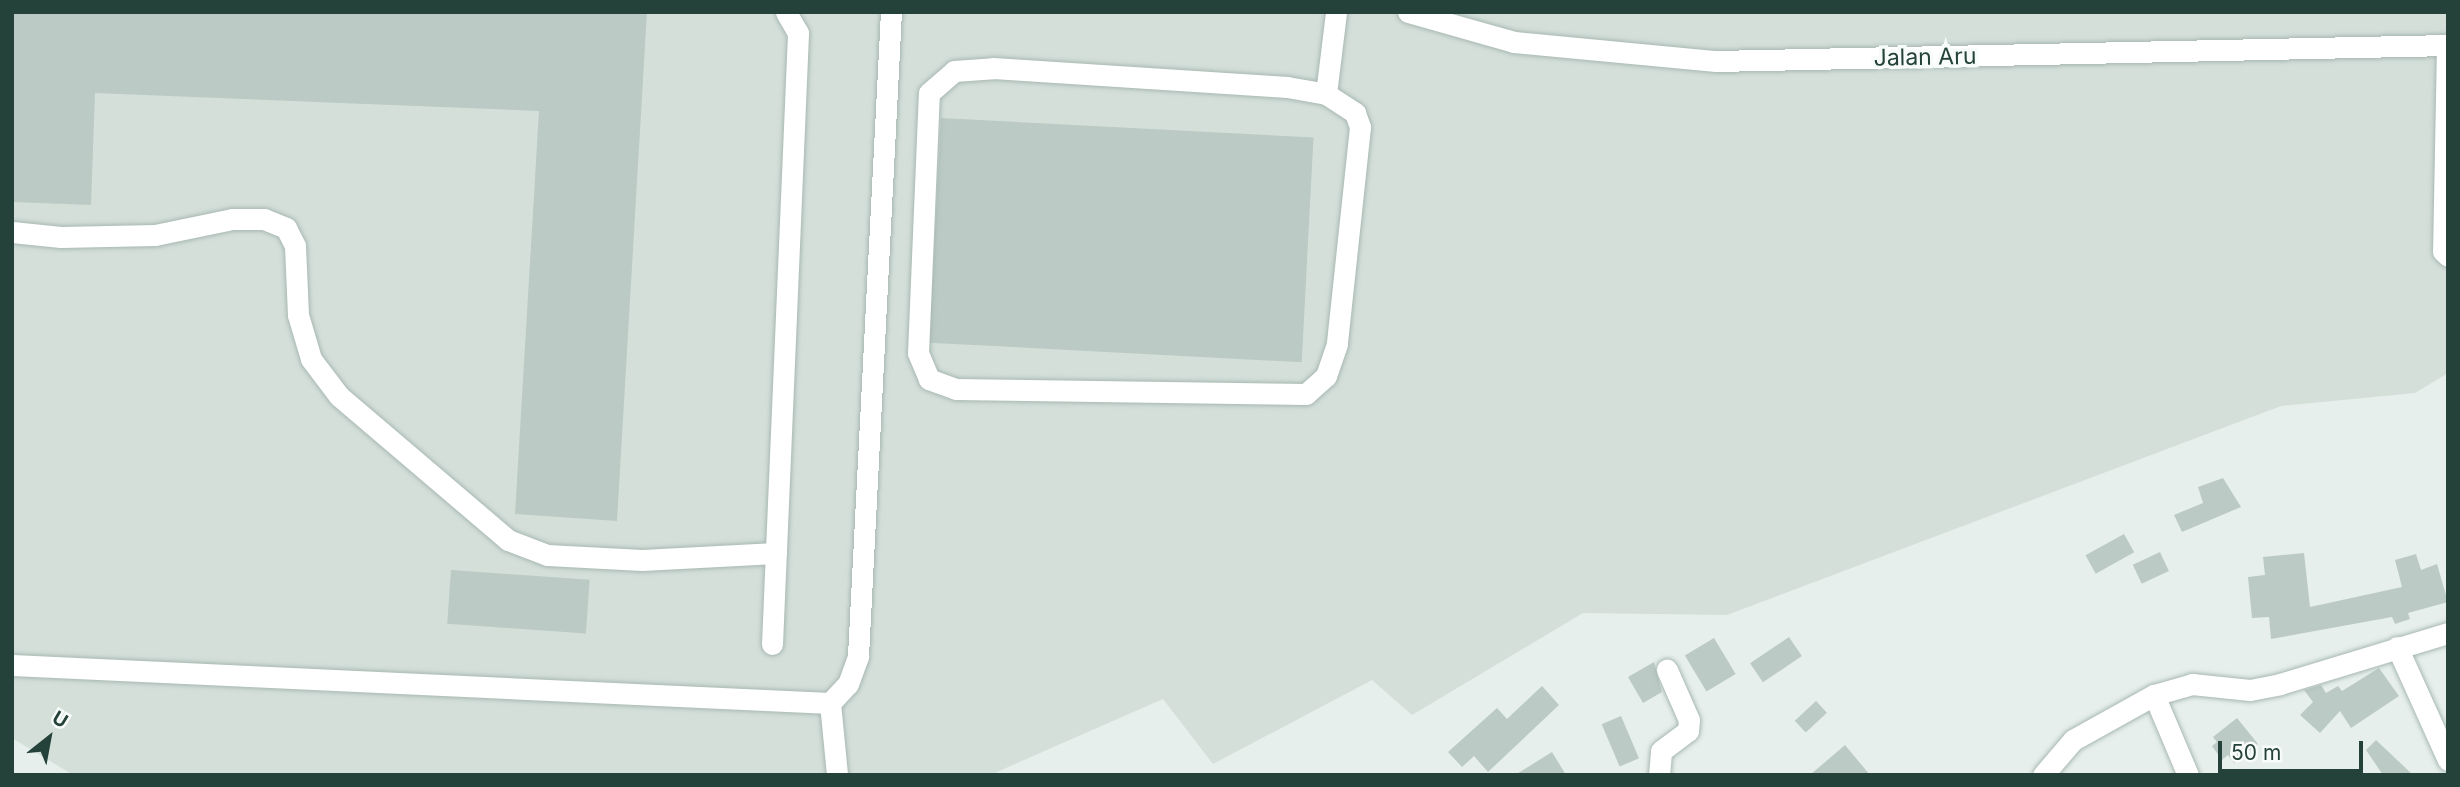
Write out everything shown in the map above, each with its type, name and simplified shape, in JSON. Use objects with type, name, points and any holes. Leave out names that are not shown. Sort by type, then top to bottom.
[{"type":"street","points":[[772,644],[798,33],[786,12]]},
{"type":"street","points":[[837,775],[830,703],[848,684],[858,656],[891,12]]},
{"type":"street","points":[[1326,94],[1336,12]]},
{"type":"street","name":"Jalan Aru","points":[[1408,12],[1514,42],[1716,61],[2447,45]]},
{"type":"street","points":[[2447,45],[2443,251],[2448,256]]},
{"type":"street","points":[[993,68],[1326,94],[1355,113],[1360,127],[1336,344],[1326,376],[1306,394],[956,389],[929,379],[918,353],[927,107],[929,93],[938,80],[954,71],[993,68]]},
{"type":"street","points":[[12,232],[61,237],[155,235],[232,219],[264,219],[286,228],[295,246],[299,315],[311,359],[339,396],[508,540],[547,555],[642,560],[776,554]]},
{"type":"street","points":[[2043,775],[2073,740],[2154,695],[2192,684],[2250,690],[2270,686],[2448,633]]},
{"type":"street","points":[[2397,647],[2448,760]]},
{"type":"street","points":[[12,665],[830,703]]},
{"type":"street","points":[[1659,775],[1661,751],[1688,731],[1689,720],[1667,670]]},
{"type":"street","points":[[2154,695],[2188,775]]},
{"type":"shaded area","points":[[12,12],[2448,12],[2448,373],[2415,393],[2281,406],[1727,615],[1583,613],[1412,715],[1372,680],[1213,764],[1163,699],[990,775],[73,775],[12,738]]},
{"type":"building","points":[[12,12],[647,12],[617,521],[515,514],[539,111],[95,93],[91,205],[12,202]]},
{"type":"building","points":[[941,118],[1313,138],[1302,362],[929,343]]},
{"type":"building","points":[[2223,478],[2241,507],[2182,532],[2174,515],[2203,503],[2198,487]]},
{"type":"building","points":[[2124,534],[2134,552],[2096,574],[2086,555]]},
{"type":"building","points":[[2160,552],[2169,571],[2142,584],[2133,565]]},
{"type":"building","points":[[2304,553],[2310,607],[2402,587],[2395,560],[2416,554],[2421,570],[2437,564],[2448,602],[2408,613],[2410,619],[2395,624],[2392,617],[2271,639],[2269,617],[2252,618],[2248,577],[2265,575],[2263,557]]},
{"type":"building","points":[[451,570],[590,580],[586,634],[447,624]]},
{"type":"building","points":[[1789,637],[1802,656],[1763,682],[1750,663]]},
{"type":"building","points":[[1714,638],[1736,674],[1706,692],[1685,656]]},
{"type":"building","points":[[1654,662],[1662,692],[1643,703],[1628,677]]},
{"type":"building","points":[[2379,668],[2399,696],[2351,728],[2340,711],[2320,733],[2300,715],[2313,702],[2304,690],[2321,685],[2326,693],[2338,686],[2342,691]]},
{"type":"building","points":[[1542,686],[1559,705],[1488,772],[1474,756],[1462,767],[1448,752],[1497,708],[1507,719]]},
{"type":"building","points":[[1816,701],[1827,713],[1806,732],[1795,721]]},
{"type":"building","points":[[1621,716],[1639,758],[1620,767],[1602,724]]},
{"type":"building","points":[[2237,718],[2258,744],[2234,763],[2228,755],[2222,760],[2212,746],[2217,742],[2213,737]]},
{"type":"building","points":[[2376,740],[2413,775],[2383,775],[2366,750]]},
{"type":"building","points":[[1845,745],[1870,775],[1810,775]]},
{"type":"building","points":[[1552,752],[1566,775],[1515,775]]}]
